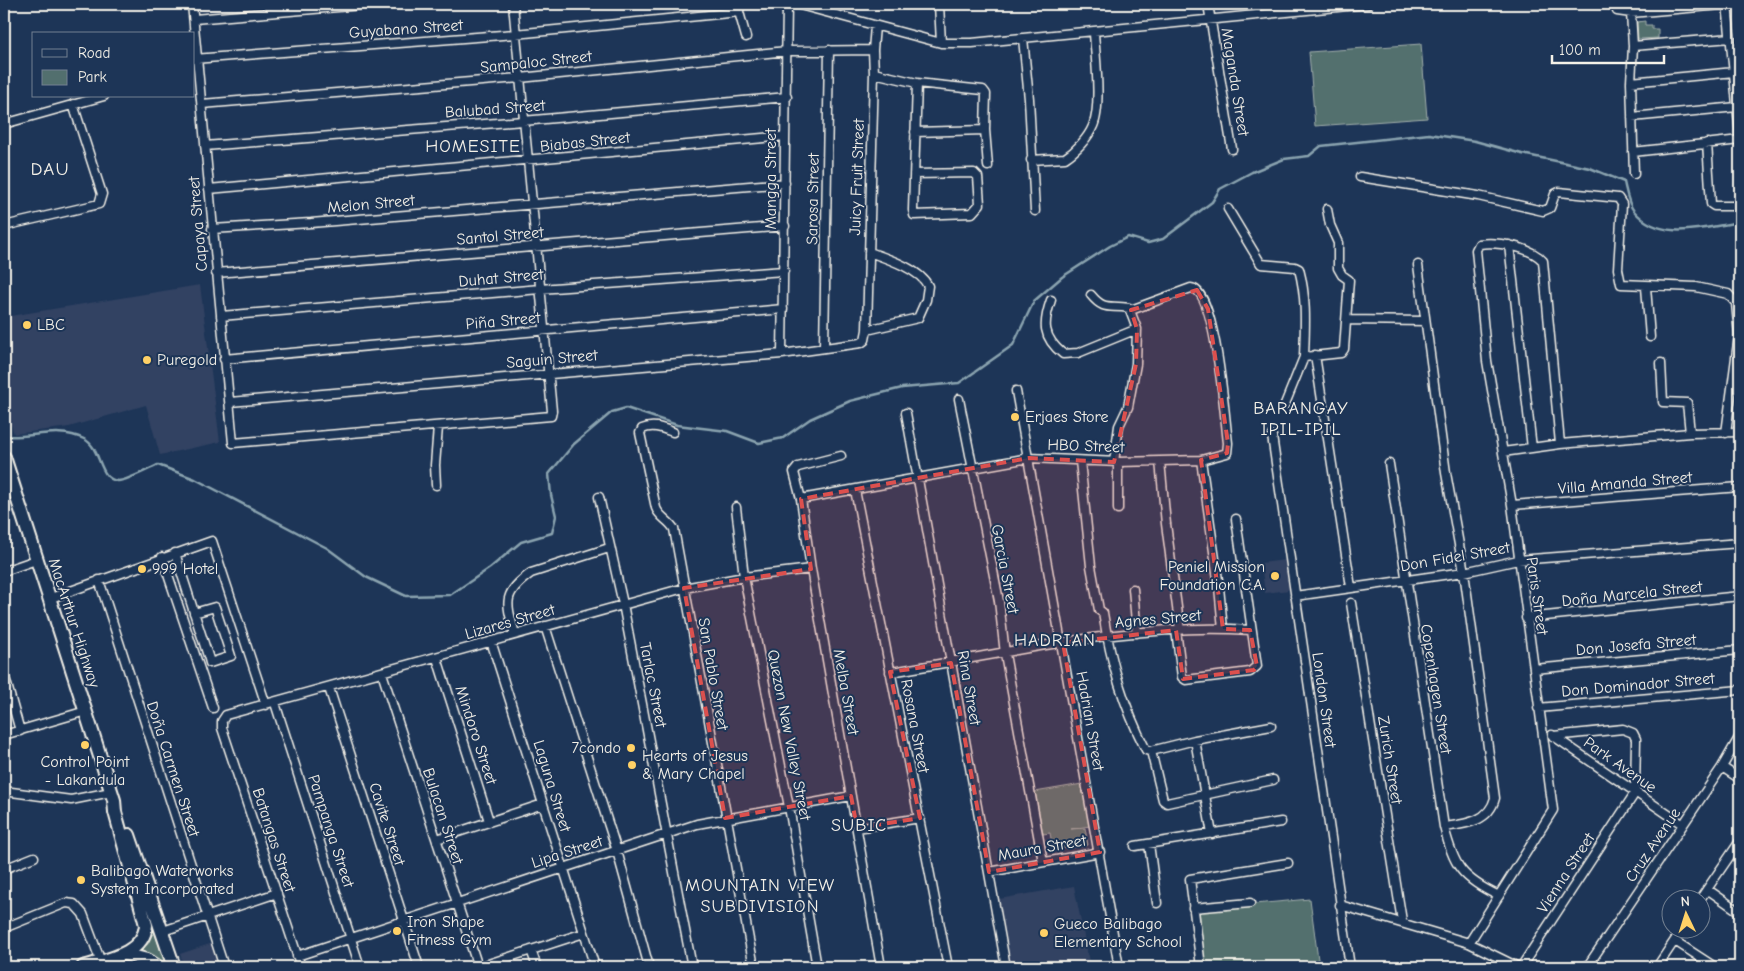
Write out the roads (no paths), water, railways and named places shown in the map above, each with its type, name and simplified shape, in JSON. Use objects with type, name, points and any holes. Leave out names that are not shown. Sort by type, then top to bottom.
[{"type":"highway","name":"MacArthur Highway","points":[[4,458],[112,796],[146,925],[144,936],[124,954],[83,967]]},
{"type":"highway","name":"MacArthur Highway","points":[[112,796],[120,810],[174,967]]},
{"type":"highway","points":[[124,954],[147,960],[158,967]]},
{"type":"street","name":"Capaya Street","points":[[192,4],[195,32]]},
{"type":"street","points":[[194,19],[374,4]]},
{"type":"street","points":[[436,485],[435,465],[438,427],[551,416],[513,4]]},
{"type":"street","name":"Mangga Street","points":[[782,354],[788,51],[787,4]]},
{"type":"street","points":[[796,4],[941,43],[972,43],[1094,32],[1368,4]]},
{"type":"street","points":[[939,4],[941,43]]},
{"type":"street","name":"Maganda Street","points":[[1208,4],[1232,149]]},
{"type":"street","points":[[1727,4],[1740,134]]},
{"type":"street","points":[[1617,11],[1631,13],[1733,4]]},
{"type":"street","name":"Guyabano Street","points":[[196,59],[516,34],[740,8],[746,37]]},
{"type":"street","points":[[1631,13],[1634,174]]},
{"type":"street","name":"Juicy Fruit Street","points":[[868,330],[875,26]]},
{"type":"street","points":[[1031,160],[1065,158],[1086,137],[1094,125],[1096,99],[1094,32]]},
{"type":"street","points":[[1023,38],[1029,99],[1035,211]]},
{"type":"street","points":[[1633,46],[1731,38]]},
{"type":"street","name":"Capaya Street","points":[[195,39],[233,443],[438,427]]},
{"type":"street","name":"Sarosa Street","points":[[824,348],[829,50]]},
{"type":"street","name":"Sampaloc Street","points":[[202,104],[520,78],[788,51],[873,50]]},
{"type":"street","points":[[1631,82],[1734,72]]},
{"type":"street","points":[[874,73],[917,83],[983,90],[986,94],[985,130],[988,166]]},
{"type":"street","points":[[914,174],[974,173],[978,177],[980,204],[972,213],[916,216],[913,210],[915,132],[917,83]]},
{"type":"street","name":"Balubad Street","points":[[206,146],[523,121],[787,97]]},
{"type":"street","points":[[4,124],[96,98]]},
{"type":"street","points":[[4,226],[99,204],[101,201],[102,194],[73,104]]},
{"type":"street","points":[[1632,118],[1737,107]]},
{"type":"street","points":[[915,132],[985,130]]},
{"type":"street","name":"Biabas Street","points":[[209,189],[785,136]]},
{"type":"street","points":[[1633,152],[1740,140]]},
{"type":"street","points":[[1707,143],[1711,204],[1714,206],[1740,206]]},
{"type":"street","points":[[1360,177],[1478,196],[1543,211],[1550,208],[1555,194],[1559,192],[1618,198],[1622,204],[1618,269],[1621,284],[1646,287],[1696,287],[1728,294],[1736,303],[1739,335],[1726,433]]},
{"type":"street","name":"Melon Street","points":[[212,229],[311,223],[785,183]]},
{"type":"street","points":[[1304,357],[1343,351],[1347,320],[1348,278],[1342,276],[1338,268],[1338,243],[1330,224],[1327,209]]},
{"type":"street","points":[[1228,210],[1261,264],[1294,266],[1299,269],[1303,284],[1306,319],[1304,357],[1285,404]]},
{"type":"street","name":"Santol Street","points":[[216,273],[785,226]]},
{"type":"street","name":"Paris Street","points":[[1469,943],[1553,810],[1512,505],[1488,361],[1476,250],[1479,244],[1492,242],[1509,245]]},
{"type":"street","points":[[1509,245],[1543,261],[1560,444]]},
{"type":"street","points":[[1509,245],[1532,448]]},
{"type":"street","points":[[868,330],[918,318],[926,300],[928,286],[920,276],[893,260],[869,252]]},
{"type":"street","points":[[1418,265],[1446,473],[1464,572],[1495,798],[1493,808],[1484,817],[1466,824],[1444,827]]},
{"type":"street","name":"Duhat Street","points":[[221,316],[784,271]]},
{"type":"street","points":[[1646,287],[1650,337]]},
{"type":"street","name":"HBO Street","points":[[801,498],[1029,458],[1116,462],[1200,460],[1222,455],[1229,450],[1217,355],[1208,309],[1197,290],[1191,288],[1131,310]]},
{"type":"street","points":[[1091,295],[1099,305],[1104,307],[1128,307],[1131,310],[1136,329],[1134,381],[1128,407],[1119,426],[1116,462],[1118,509]]},
{"type":"street","points":[[1051,300],[1044,322],[1046,332],[1063,354],[1078,353],[1136,329]]},
{"type":"street","name":"Piña Street","points":[[224,359],[783,309]]},
{"type":"street","points":[[1347,320],[1425,321]]},
{"type":"street","name":"Saguin Street","points":[[230,402],[782,354],[861,343],[865,340],[868,330]]},
{"type":"street","points":[[1316,355],[1351,587]]},
{"type":"street","points":[[1661,363],[1663,402],[1688,403],[1690,432]]},
{"type":"street","name":"Hadrian Street","points":[[1016,391],[1063,643],[1119,967]]},
{"type":"street","name":"Garcia Street","points":[[958,399],[999,601],[1006,654],[1042,862]]},
{"type":"street","name":"Rina Street","points":[[906,413],[1006,967]]},
{"type":"street","name":"San Pablo Street","points":[[673,432],[657,426],[642,429],[640,433],[656,508],[658,513],[670,521],[674,530],[754,967]]},
{"type":"street","points":[[1503,452],[1560,444],[1690,432],[1740,432]]},
{"type":"street","name":"London Street","points":[[1272,436],[1350,967]]},
{"type":"street","name":"Melba Street","points":[[841,456],[796,468],[794,473],[801,498],[811,569],[881,967]]},
{"type":"street","points":[[1200,460],[1220,587],[1223,629]]},
{"type":"street","points":[[1080,461],[1091,566],[1099,610],[1104,613],[1119,686],[1128,716],[1146,750],[1152,751],[1195,740],[1271,726]]},
{"type":"street","points":[[1160,461],[1182,677],[1186,680],[1254,670],[1257,666],[1250,630],[1236,518]]},
{"type":"street","name":"Copenhagen Street","points":[[1389,464],[1444,827],[1455,863],[1484,888],[1499,896]]},
{"type":"street","name":"Villa Amanda Street","points":[[1512,505],[1740,487]]},
{"type":"street","name":"Rosana Street","points":[[855,490],[948,967]]},
{"type":"street","name":"Tarlac Street","points":[[599,497],[623,604],[692,967]]},
{"type":"street","name":"Quezon New Valley Street","points":[[736,507],[744,577],[789,807],[817,967]]},
{"type":"street","points":[[48,598],[212,541],[266,705]]},
{"type":"street","name":"Don Fidel Street","points":[[1295,596],[1464,572],[1518,560],[1740,543]]},
{"type":"street","points":[[515,634],[507,604],[512,588],[531,572],[609,548]]},
{"type":"street","points":[[175,553],[194,613],[210,663],[231,656],[215,607],[194,613]]},
{"type":"street","points":[[162,557],[213,708]]},
{"type":"street","points":[[4,571],[36,560]]},
{"type":"street","name":"Lizares Street","points":[[222,721],[230,714],[684,588],[744,577],[811,569]]},
{"type":"street","name":"Doña Carmen Street","points":[[99,580],[224,967]]},
{"type":"street","points":[[1133,589],[1137,633]]},
{"type":"street","name":"Doña Marcela Street","points":[[1526,618],[1740,596]]},
{"type":"street","name":"Zurich Street","points":[[1351,603],[1402,921]]},
{"type":"street","points":[[545,626],[617,851],[649,967]]},
{"type":"street","name":"Agnes Street","points":[[890,672],[1063,643],[1137,633],[1178,630],[1250,630]]},
{"type":"street","name":"Laguna Street","points":[[491,641],[596,967]]},
{"type":"street","name":"Don Josefa Street","points":[[1534,669],[1740,650]]},
{"type":"street","name":"Mindoro Street","points":[[437,658],[489,821]]},
{"type":"street","name":"Bulacan Street","points":[[382,672],[479,967]]},
{"type":"street","points":[[4,674],[20,731]]},
{"type":"street","name":"Cavite Street","points":[[329,688],[419,967]]},
{"type":"street","name":"Don Dominador Street","points":[[1538,708],[1740,690]]},
{"type":"street","name":"Pampanga Street","points":[[275,703],[360,967]]},
{"type":"street","points":[[4,735],[86,711]]},
{"type":"street","name":"Batangas Street","points":[[222,721],[301,967]]},
{"type":"street","name":"Park Avenue","points":[[1543,728],[1634,793],[1682,824]]},
{"type":"street","points":[[1553,736],[1623,729],[1633,733],[1636,739],[1634,793]]},
{"type":"street","name":"Cruz Avenue","points":[[1587,967],[1722,767],[1740,736]]},
{"type":"street","points":[[1195,740],[1212,834]]},
{"type":"street","points":[[1152,751],[1165,802],[1273,780]]},
{"type":"street","points":[[1722,767],[1740,779]]},
{"type":"street","points":[[4,791],[71,800],[112,796]]},
{"type":"street","name":"Vienna Street","points":[[1520,967],[1634,793]]},
{"type":"street","name":"Lipa Street","points":[[297,956],[667,833],[726,818],[850,796]]},
{"type":"street","points":[[437,839],[543,804]]},
{"type":"street","points":[[857,828],[920,818]]},
{"type":"street","points":[[1135,846],[1281,822]]},
{"type":"street","points":[[1150,844],[1158,902]]},
{"type":"street","points":[[1708,888],[1739,844]]},
{"type":"street","name":"Maura Street","points":[[989,872],[1100,852]]},
{"type":"street","points":[[4,869],[34,857]]},
{"type":"street","points":[[1201,967],[1190,882],[1192,878],[1288,863]]},
{"type":"street","points":[[1712,892],[1740,912]]},
{"type":"street","points":[[163,931],[276,893]]},
{"type":"street","points":[[4,928],[71,903],[81,910],[101,962]]},
{"type":"street","points":[[1193,908],[1250,903]]},
{"type":"street","points":[[1340,905],[1402,921],[1469,943],[1520,967]]},
{"type":"street","points":[[479,967],[584,933]]},
{"type":"street","points":[[1658,967],[1677,938]]},
{"type":"street","points":[[1675,941],[1715,967]]},
{"type":"street","points":[[531,950],[536,967]]},
{"type":"waterway","points":[[4,436],[54,433],[74,435],[90,443],[103,470],[112,479],[118,481],[132,477],[158,465],[195,479],[327,548],[366,577],[406,596],[450,595],[490,568],[521,542],[552,533],[556,516],[549,474],[574,444],[612,412],[626,408],[677,425],[727,431],[759,443],[783,438],[810,419],[850,401],[902,388],[959,383],[1013,345],[1034,301],[1062,277],[1110,246],[1128,237],[1148,243],[1163,239],[1212,202],[1220,189],[1252,172],[1284,159],[1309,156],[1321,146],[1429,134],[1475,141],[1522,154],[1590,168],[1624,182],[1634,211],[1645,221],[1657,227],[1670,230],[1684,230],[1740,222]]},
{"type":"place","name":"LBC","points":[[27,325]]},
{"type":"place","name":"Puregold","points":[[147,360]]},
{"type":"place","name":"Erjaes Store","points":[[1015,417]]},
{"type":"place","name":"999 Hotel","points":[[142,569]]},
{"type":"place","name":"Peniel Mission Foundation C.A.","points":[[1275,576]]},
{"type":"place","name":"Control Point - Lakandula","points":[[85,745]]},
{"type":"place","name":"7condo","points":[[631,748]]},
{"type":"place","name":"Hearts of Jesus & Mary Chapel","points":[[632,765]]},
{"type":"place","name":"Balibago Waterworks System Incorporated","points":[[81,880]]},
{"type":"place","name":"Iron Shape Fitness Gym","points":[[397,931]]},
{"type":"place","name":"Gueco Balibago Elementary School","points":[[1044,933]]},
{"type":"district","name":"HOMESITE","points":[[473,146]]},
{"type":"district","name":"DAU","points":[[50,169]]},
{"type":"district","name":"BARANGAY IPIL-IPIL","points":[[1301,418]]},
{"type":"district","name":"HADRIAN","points":[[1055,640]]},
{"type":"district","name":"SUBIC","points":[[859,825]]},
{"type":"district","name":"MOUNTAIN VIEW SUBDIVISION","points":[[760,895]]}]
